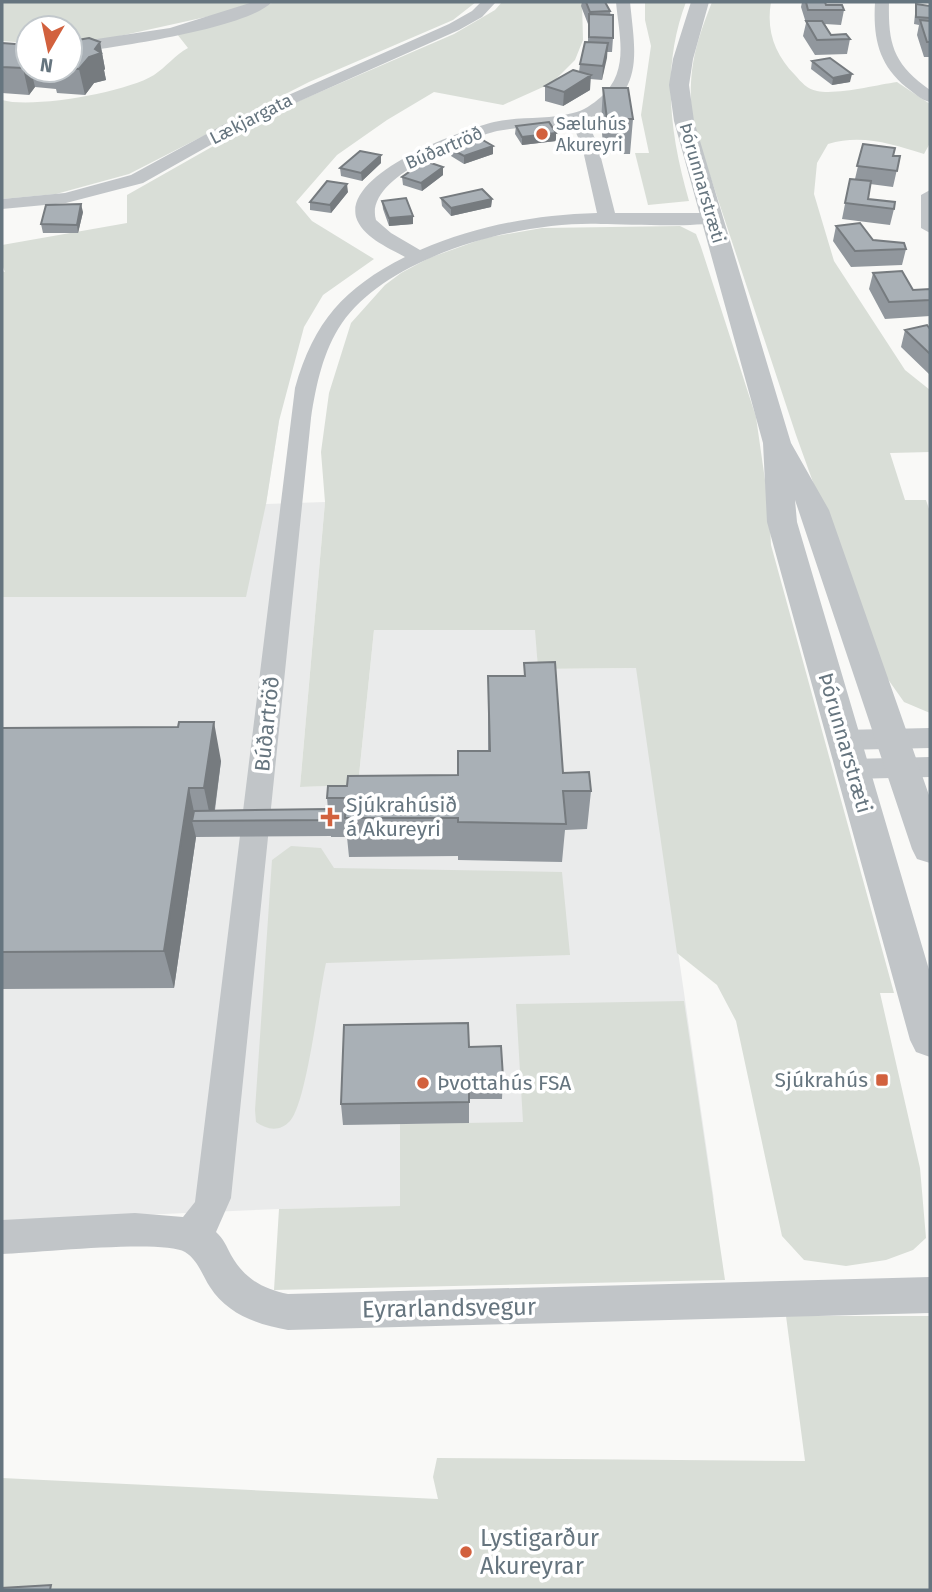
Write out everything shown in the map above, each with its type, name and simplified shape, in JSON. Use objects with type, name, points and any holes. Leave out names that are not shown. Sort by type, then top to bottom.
[{"type":"street","points":[[84,47],[194,25],[243,12],[265,2]]},
{"type":"street","name":"Lækjargata","points":[[2,204],[66,198],[137,179],[240,122],[454,27],[477,14],[489,2]]},
{"type":"street","name":"Búðartröð","points":[[420,257],[382,234],[367,221],[365,211],[372,192],[395,170],[427,152],[489,129],[515,123],[578,117],[610,98],[630,63],[623,2]]},
{"type":"street","name":"Þórunnarstræti","points":[[701,2],[683,59],[679,85],[690,148],[778,443],[816,510],[910,758],[930,849]]},
{"type":"street","points":[[882,2],[880,30],[888,58],[898,72],[930,97]]},
{"type":"street","points":[[578,117],[590,146],[608,219]]},
{"type":"street","points":[[930,195],[930,228]]},
{"type":"street","name":"Búðartröð","points":[[190,1234],[202,1223],[214,1198],[299,432],[310,366],[320,343],[344,307],[384,273],[491,230],[535,223],[608,219],[711,218]]},
{"type":"street","name":"Þórunnarstræti","points":[[778,443],[782,522],[930,1040]]},
{"type":"street","points":[[847,754],[910,758],[930,738]]},
{"type":"street","points":[[2,1237],[135,1230],[190,1234]]},
{"type":"street","name":"Eyrarlandsvegur","points":[[190,1234],[208,1248],[224,1277],[243,1297],[266,1308],[288,1312],[930,1295]]},
{"type":"shaded area","points":[[2,2],[257,2],[233,11],[84,43],[84,14],[14,14],[14,42],[2,41]]},
{"type":"shaded area","points":[[274,2],[476,2],[453,20],[309,82],[129,174],[56,194],[2,199],[2,100],[56,101],[102,93],[141,81],[154,75],[188,48],[177,34],[237,18]]},
{"type":"shaded area","points":[[502,2],[582,2],[583,40],[575,60],[552,83],[503,105],[434,92],[387,120],[337,155],[296,202],[312,221],[374,259],[323,295],[304,327],[279,421],[266,504],[246,597],[2,597],[2,271],[5,272],[2,265],[2,245],[127,223],[127,195],[224,140],[246,124],[454,34],[495,10]]},
{"type":"shaded area","points":[[645,2],[686,2],[673,52],[671,102],[677,151],[689,201],[648,205],[635,153],[649,153],[641,115],[651,46],[645,20]]},
{"type":"shaded area","points":[[712,2],[771,2],[771,33],[777,51],[788,67],[810,89],[835,92],[897,82],[930,104],[930,143],[924,154],[865,140],[828,144],[817,163],[814,194],[834,261],[905,370],[930,390],[930,452],[890,453],[905,500],[926,500],[930,512],[930,713],[904,702],[880,668],[796,435],[692,121],[691,87],[694,60]]},
{"type":"shaded area","points":[[680,226],[696,234],[756,417],[769,508],[771,545],[894,993],[880,993],[920,1168],[926,1238],[913,1250],[886,1260],[846,1266],[804,1260],[782,1236],[736,1021],[717,985],[677,953],[636,668],[538,669],[535,630],[374,630],[358,785],[300,787],[325,502],[321,452],[329,393],[351,323],[385,285],[401,273],[429,258],[485,238],[542,228]]},
{"type":"shaded area","name":"Sjúkrahúsið á Akureyri","points":[[2,415],[279,421],[266,504],[325,502],[300,787],[358,785],[374,630],[536,630],[538,669],[637,668],[714,1200],[279,1209],[2,1221]]},
{"type":"shaded area","points":[[291,846],[321,848],[334,868],[562,872],[570,955],[326,963],[307,1071],[296,1110],[290,1121],[282,1127],[265,1127],[256,1122],[255,1110],[272,860]]},
{"type":"shaded area","points":[[684,1001],[725,1280],[274,1290],[279,1209],[400,1206],[400,1124],[523,1122],[516,1004]]},
{"type":"shaded area","name":"Lystigarður Akureyrar","points":[[786,1316],[930,1316],[930,1590],[2,1590],[2,1478],[438,1499],[433,1477],[437,1458],[805,1461]]},
{"type":"building","points":[[586,2],[605,2],[610,11],[590,12]]},
{"type":"building","points":[[806,2],[842,5],[844,10],[808,10]]},
{"type":"building","points":[[916,4],[930,6],[930,18],[916,17]]},
{"type":"building","points":[[589,14],[613,15],[613,38],[589,37]]},
{"type":"building","points":[[920,20],[930,21],[930,42],[927,42]]},
{"type":"building","points":[[806,21],[822,21],[831,35],[846,34],[850,39],[817,40]]},
{"type":"building","points":[[84,39],[100,42],[95,49],[101,53],[89,57],[84,63]]},
{"type":"building","points":[[585,42],[608,43],[603,66],[580,64]]},
{"type":"building","points":[[2,43],[14,44],[14,68],[2,67]]},
{"type":"building","points":[[830,58],[852,74],[833,78],[812,61]]},
{"type":"building","points":[[573,70],[591,75],[564,92],[545,86]]},
{"type":"building","points":[[603,88],[628,88],[633,119],[607,119]]},
{"type":"building","points":[[549,122],[556,133],[522,137],[516,126]]},
{"type":"building","points":[[481,139],[493,146],[464,156],[451,149]]},
{"type":"building","points":[[863,144],[895,148],[893,156],[900,156],[897,171],[857,166]]},
{"type":"building","points":[[360,151],[381,155],[361,173],[340,168]]},
{"type":"building","points":[[425,161],[443,167],[421,183],[402,177]]},
{"type":"building","points":[[850,179],[871,181],[868,199],[895,202],[894,209],[845,203]]},
{"type":"building","points":[[327,181],[347,184],[330,205],[310,202]]},
{"type":"building","points":[[482,189],[492,199],[451,208],[441,198]]},
{"type":"building","points":[[406,198],[413,216],[389,218],[382,201]]},
{"type":"building","points":[[81,204],[77,225],[41,224],[46,205]]},
{"type":"building","points":[[860,223],[873,240],[904,243],[906,249],[855,251],[836,226]]},
{"type":"building","points":[[902,271],[913,290],[930,289],[930,300],[889,302],[873,273]]},
{"type":"building","points":[[927,325],[930,329],[930,354],[905,330]]},
{"type":"building","points":[[555,662],[563,773],[589,772],[591,791],[563,791],[566,824],[458,822],[458,818],[345,818],[346,798],[327,798],[328,786],[347,786],[348,776],[458,775],[458,751],[490,751],[488,676],[525,676],[524,663]]},
{"type":"building","points":[[179,722],[214,722],[204,788],[189,788],[164,951],[2,952],[2,728],[178,727]]},
{"type":"building","points":[[328,809],[329,820],[192,821],[194,811]]},
{"type":"building","name":"Þvottahús FSA","points":[[468,1023],[469,1047],[501,1046],[503,1077],[469,1077],[469,1102],[341,1104],[344,1025]]},
{"type":"building","points":[[51,1585],[50,1590],[2,1590],[2,1588]]},
{"type":"place","name":"Sæluhús Akureyri","points":[[542,134]]},
{"type":"place","name":"Sjúkrahúsið á Akureyri","points":[[330,817]]},
{"type":"place","name":"Sjúkrahús","points":[[882,1080]]},
{"type":"place","name":"Þvottahús FSA","points":[[423,1083]]},
{"type":"place","name":"Lystigarður Akureyrar","points":[[466,1552]]}]
